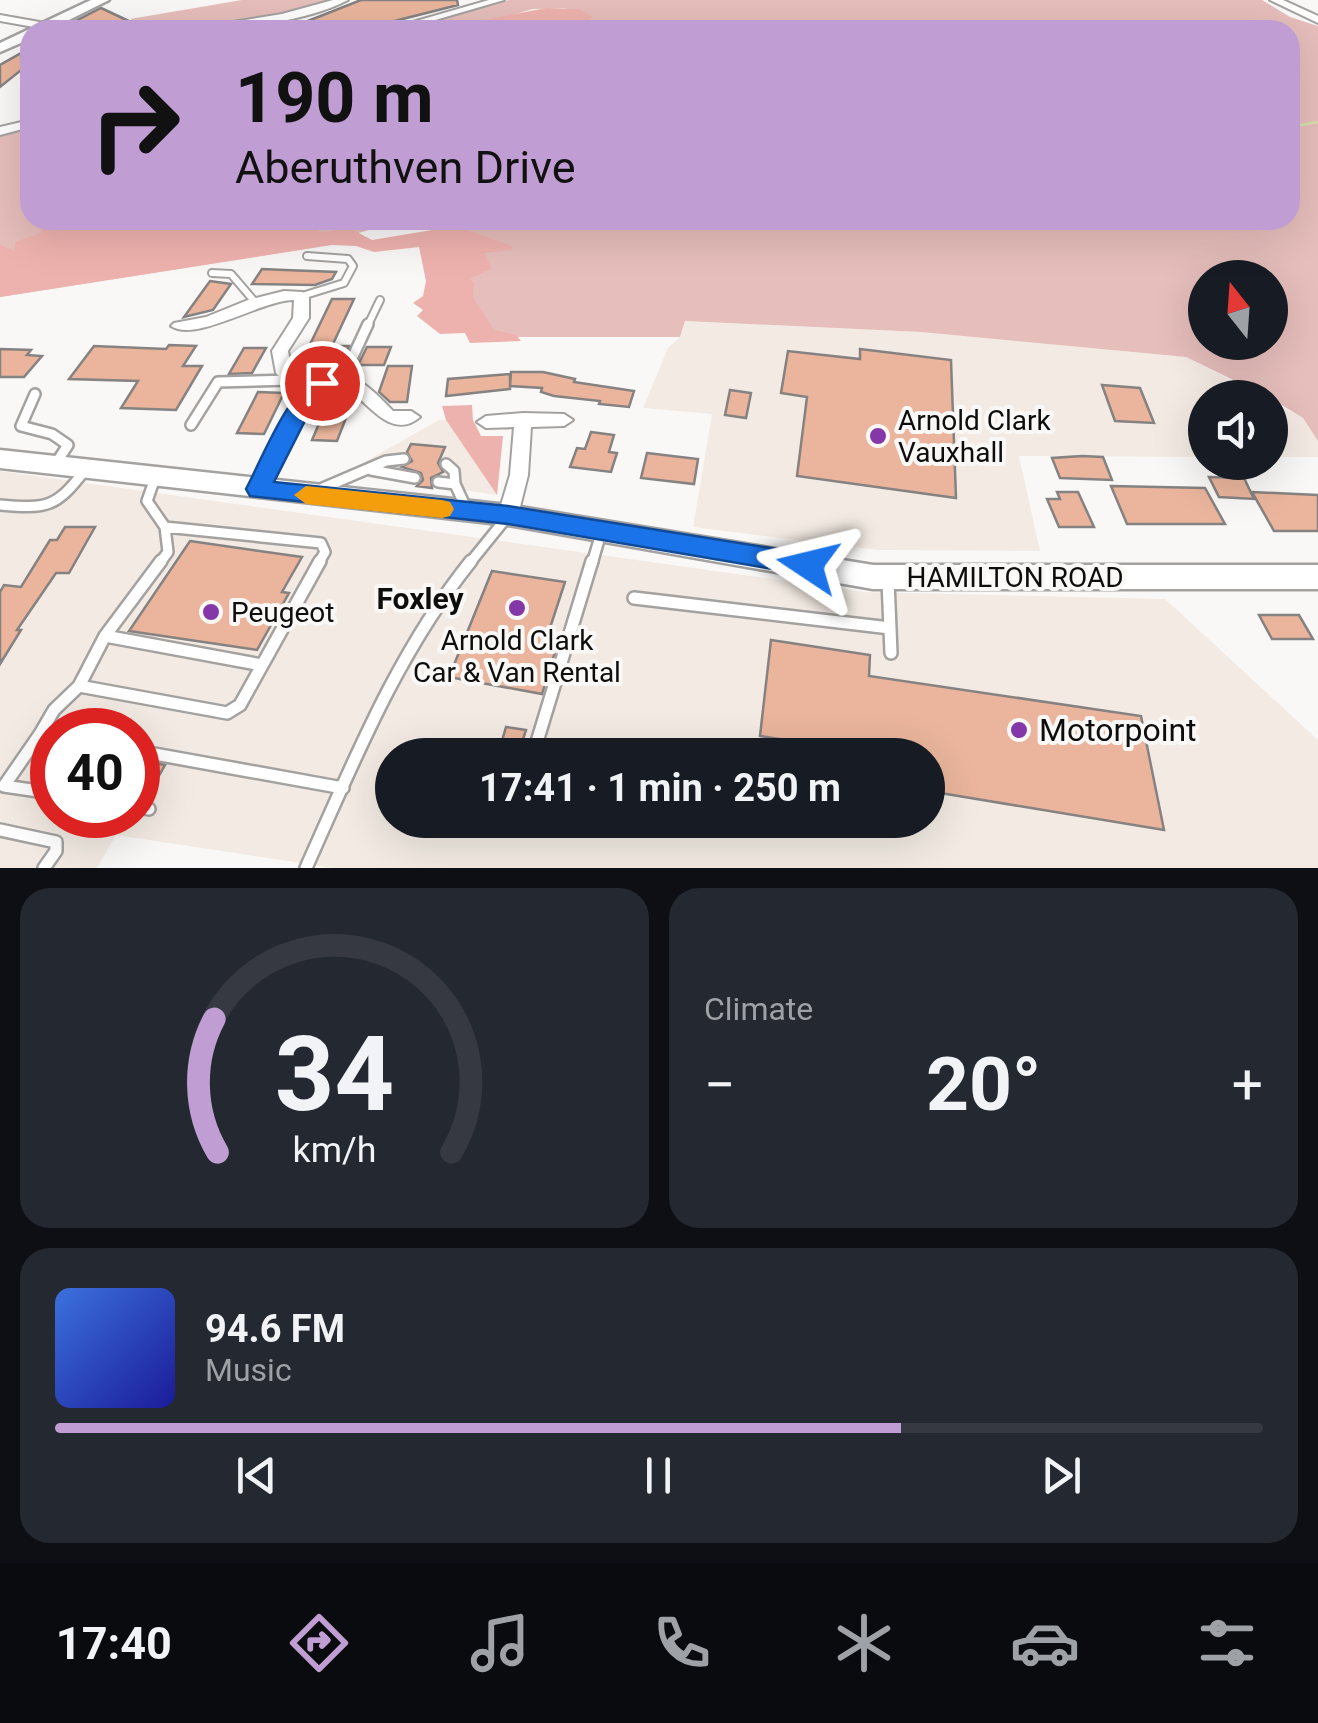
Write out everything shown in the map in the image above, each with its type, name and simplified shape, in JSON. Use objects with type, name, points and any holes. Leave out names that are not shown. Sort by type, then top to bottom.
[{"type":"street","points":[[59,20],[102,0]]},
{"type":"street","points":[[262,20],[292,16],[343,0]]},
{"type":"street","points":[[426,20],[499,0]]},
{"type":"street","points":[[1276,0],[1318,20]]},
{"type":"street","points":[[179,326],[198,326],[275,293],[302,296],[301,318],[280,351],[284,373],[306,397]]},
{"type":"street","points":[[258,489],[306,397],[322,383],[344,378],[356,384],[389,417],[411,417]]},
{"type":"street","points":[[508,515],[519,475],[523,420]]},
{"type":"street","points":[[486,422],[564,420]]},
{"type":"street","name":"HAMILTON ROAD","points":[[0,459],[508,515],[888,576],[1318,577]]},
{"type":"lane","points":[[302,296],[344,283],[353,266],[348,259],[308,256]]},
{"type":"lane","points":[[212,274],[231,274],[255,302]]},
{"type":"lane","points":[[344,378],[380,300]]},
{"type":"lane","points":[[191,425],[218,382],[292,380]]},
{"type":"lane","points":[[35,394],[20,426],[52,434],[68,445],[55,466]]},
{"type":"lane","points":[[302,494],[386,461],[404,459]]},
{"type":"lane","points":[[446,464],[454,471],[454,484],[468,511]]},
{"type":"lane","points":[[0,505],[46,509],[57,505],[86,469]]},
{"type":"lane","points":[[371,470],[415,478]]},
{"type":"lane","points":[[56,708],[79,686],[105,636],[168,552],[165,527],[147,501],[155,477]]},
{"type":"lane","points":[[438,482],[454,484]]},
{"type":"lane","points":[[306,868],[386,690],[439,601],[508,515]]},
{"type":"lane","points":[[79,686],[227,713],[240,705],[324,552],[321,543],[165,527]]},
{"type":"lane","points":[[538,738],[602,531]]},
{"type":"lane","points":[[888,576],[891,653]]},
{"type":"lane","points":[[634,598],[890,628]]},
{"type":"lane","points":[[105,636],[262,664]]},
{"type":"lane","points":[[160,754],[342,788]]},
{"type":"lane","points":[[2,789],[30,755]]},
{"type":"lane","points":[[2,789],[30,792]]},
{"type":"lane","points":[[0,830],[56,842],[56,851],[44,868]]},
{"type":"shaded area","points":[[242,0],[335,0],[245,20],[130,19]]},
{"type":"shaded area","points":[[509,0],[1262,0],[1299,20],[517,20],[568,8],[533,9],[494,20],[437,20]]},
{"type":"shaded area","points":[[546,8],[579,9],[593,17],[588,20],[484,20]]},
{"type":"shaded area","points":[[1300,20],[1318,26],[1318,441],[1303,418],[1288,409],[1288,380],[1233,380],[1192,360],[1288,360],[1288,260],[1188,260],[1188,358],[921,332],[685,321],[680,337],[485,337],[429,258],[431,230],[1300,230]]},
{"type":"shaded area","points":[[20,130],[20,230],[369,230],[304,249],[0,297],[0,135]]},
{"type":"shaded area","points":[[40,230],[321,233],[353,230],[372,240],[432,230],[467,230],[512,246],[513,250],[484,253],[492,269],[469,279],[474,282],[473,297],[494,330],[516,335],[521,341],[470,343],[465,333],[440,334],[417,316],[423,310],[413,303],[423,296],[426,281],[419,247],[374,252],[332,245],[0,297],[0,245],[15,251],[15,242]]},
{"type":"shaded area","points":[[685,321],[921,332],[1186,357],[1230,380],[1188,380],[1188,457],[1019,456],[1040,551],[877,550],[693,527],[712,414],[643,408],[668,348],[680,337]]},
{"type":"shaded area","points":[[472,405],[473,420],[481,436],[503,436],[497,495],[446,420],[442,406]]},
{"type":"shaded area","points":[[1288,410],[1303,418],[1318,441],[1318,457],[1288,457]]},
{"type":"shaded area","points":[[439,420],[446,420],[497,495],[343,474]]},
{"type":"shaded area","points":[[0,471],[865,592],[1165,599],[1318,740],[1318,868],[333,868],[136,838],[160,838],[160,708],[30,708],[30,838],[114,838],[97,868],[0,868]]},
{"type":"building","points":[[361,0],[457,0],[458,5],[399,20],[310,20]]},
{"type":"building","points":[[101,8],[127,20],[78,20]]},
{"type":"building","points":[[20,54],[20,71],[0,87],[0,65]]},
{"type":"building","points":[[262,269],[336,272],[332,279],[315,285],[252,284]]},
{"type":"building","points":[[210,281],[231,284],[213,310],[184,317]]},
{"type":"building","points":[[332,299],[354,299],[332,346],[349,346],[340,364],[301,363]]},
{"type":"building","points":[[169,345],[196,346],[183,366],[202,366],[176,410],[121,408],[138,381],[69,379],[94,346],[166,349]]},
{"type":"building","points":[[367,347],[391,347],[384,365],[358,365]]},
{"type":"building","points":[[244,348],[266,348],[252,373],[229,374]]},
{"type":"building","points":[[0,349],[31,350],[27,355],[42,356],[24,377],[0,377]]},
{"type":"building","name":"Arnold Clark Vauxhall","points":[[860,349],[951,360],[956,498],[797,476],[807,397],[781,393],[788,351],[860,359]]},
{"type":"building","points":[[388,366],[412,366],[407,402],[390,402],[379,392]]},
{"type":"building","points":[[511,372],[543,372],[575,379],[574,382],[634,391],[629,407],[599,404],[600,401],[554,396],[541,392],[542,388],[510,386]]},
{"type":"building","points":[[510,374],[510,389],[446,396],[448,379]]},
{"type":"building","points":[[1102,385],[1140,388],[1154,423],[1115,421]]},
{"type":"building","points":[[730,390],[751,393],[746,418],[725,415]]},
{"type":"building","points":[[258,392],[284,393],[264,434],[237,433]]},
{"type":"building","points":[[329,400],[353,400],[337,441],[312,440]]},
{"type":"building","points":[[591,432],[614,435],[609,452],[617,453],[611,472],[570,467],[577,448],[585,449]]},
{"type":"building","points":[[411,444],[445,447],[438,463],[443,472],[431,478],[432,488],[417,486],[423,480],[421,473],[402,467],[412,461],[407,452]]},
{"type":"building","points":[[647,453],[698,459],[694,484],[641,478]]},
{"type":"building","points":[[1103,457],[1112,480],[1060,478],[1052,458]]},
{"type":"building","points":[[1210,480],[1245,480],[1254,499],[1219,497]]},
{"type":"building","points":[[1111,486],[1205,488],[1225,524],[1127,524]]},
{"type":"building","points":[[1057,492],[1078,492],[1094,527],[1059,527],[1047,499],[1060,499]]},
{"type":"building","points":[[1252,492],[1318,495],[1318,531],[1274,531]]},
{"type":"building","points":[[65,527],[95,527],[69,573],[56,573],[17,630],[21,630],[0,664],[0,592],[4,585],[21,587],[50,540],[57,540]]},
{"type":"building","name":"Peugeot","points":[[190,541],[302,557],[282,592],[289,593],[257,650],[129,631]]},
{"type":"building","name":"Arnold Clark Car & Van Rental","points":[[492,571],[565,582],[548,634],[560,636],[542,694],[449,677]]},
{"type":"building","points":[[1259,615],[1299,615],[1313,639],[1272,639]]},
{"type":"building","name":"Motorpoint","points":[[771,640],[870,655],[869,676],[1141,716],[1164,830],[945,794],[945,738],[760,736]]},
{"type":"building","points":[[506,727],[526,730],[523,738],[503,738]]},
{"type":"waterway","points":[[1300,125],[1318,122]]},
{"type":"slow traffic","points":[[306,495],[442,509]]},
{"type":"place","name":"Arnold Clark Vauxhall","points":[[878,436]]},
{"type":"place","name":"Arnold Clark Car & Van Rental","points":[[517,608]]},
{"type":"place","name":"Peugeot","points":[[211,612]]},
{"type":"place","name":"Motorpoint","points":[[1019,730]]},
{"type":"district","name":"Foxley","points":[[420,599]]},
{"type":"route","points":[[322,383],[306,397],[258,489],[508,515],[808,565]]}]
